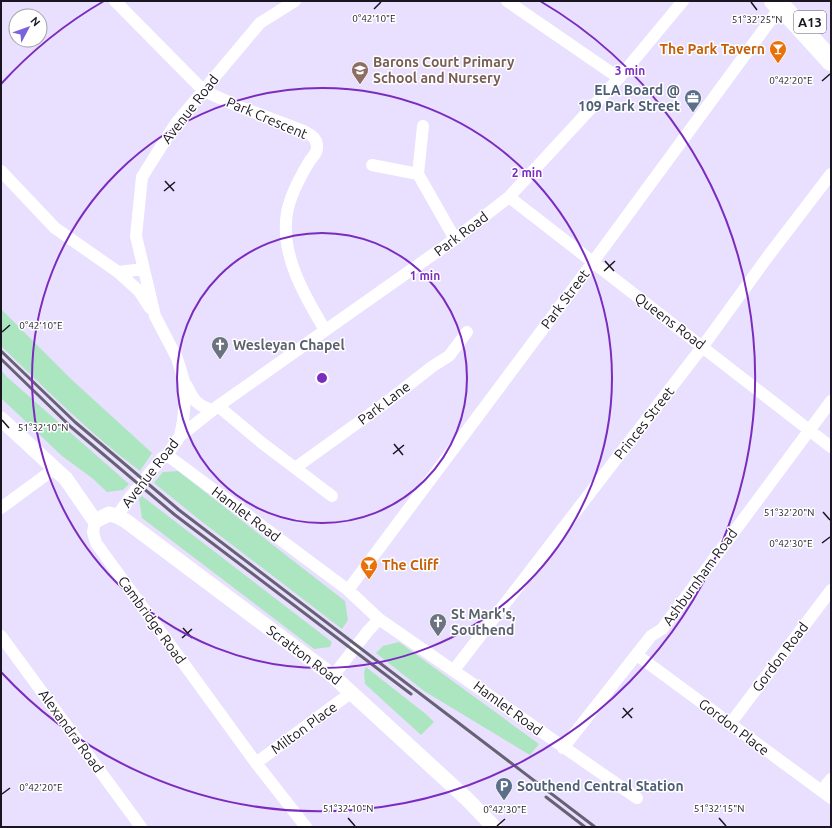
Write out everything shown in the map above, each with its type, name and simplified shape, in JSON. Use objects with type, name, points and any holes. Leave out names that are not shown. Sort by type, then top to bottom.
[{"type":"main road","name":"A13","points":[[781,3],[831,45]]},
{"type":"main road","name":"A13","points":[[781,3],[831,61]]},
{"type":"street","points":[[115,1],[204,91]]},
{"type":"street","name":"Avenue Road","points":[[215,408],[198,404],[193,399],[184,381],[177,358],[155,316],[136,236],[142,177],[176,123],[260,23],[295,1]]},
{"type":"street","points":[[507,1],[619,78]]},
{"type":"street","name":"Park Road","points":[[180,436],[215,408],[455,239],[509,197],[619,78],[682,1]]},
{"type":"street","name":"Park Street","points":[[348,590],[593,262],[781,3]]},
{"type":"street","name":"Park Crescent","points":[[204,91],[240,107],[311,134],[316,141],[318,147],[315,154],[309,162],[290,200],[285,228],[290,259],[303,291],[324,330]]},
{"type":"street","points":[[422,126],[418,174],[455,239]]},
{"type":"street","points":[[372,165],[418,174]]},
{"type":"street","points":[[1,171],[55,228],[118,272],[139,291],[155,316]]},
{"type":"street","name":"Princes Street","points":[[454,670],[703,346],[769,255],[831,174]]},
{"type":"street","name":"Queens Road","points":[[509,197],[831,446]]},
{"type":"street","points":[[118,272],[144,269]]},
{"type":"street","name":"Park Lane","points":[[295,468],[388,401],[433,366],[449,356],[467,332]]},
{"type":"street","name":"Avenue Road","points":[[117,516],[131,496],[180,436],[185,410],[184,381]]},
{"type":"street","name":"Ashburnham Road","points":[[563,748],[651,636],[662,629],[831,401]]},
{"type":"street","points":[[215,408],[332,496]]},
{"type":"street","points":[[1,419],[66,479],[95,521],[110,514],[117,516]]},
{"type":"street","name":"Hamlet Road","points":[[164,456],[348,590],[380,619],[563,748],[637,798]]},
{"type":"street","points":[[1,508],[54,469]]},
{"type":"street","name":"Scratton Road","points":[[117,516],[126,521],[333,676],[467,799],[494,827]]},
{"type":"street","name":"Cambridge Road","points":[[95,521],[93,532],[96,543],[300,824]]},
{"type":"street","name":"Gordon Road","points":[[730,724],[831,590]]},
{"type":"street","points":[[333,676],[368,631],[380,619]]},
{"type":"street","name":"Alexandra Road","points":[[1,636],[141,827]]},
{"type":"street","name":"Gordon Place","points":[[637,655],[826,795]]},
{"type":"street","name":"Milton Place","points":[[256,763],[352,692]]},
{"type":"street","points":[[826,795],[831,779]]},
{"type":"green space","points":[[1,309],[71,379],[152,453],[140,471],[86,427],[1,346]]},
{"type":"green space","points":[[1,370],[7,377],[129,484],[123,490],[107,492],[92,478],[62,456],[1,398]]},
{"type":"green space","points":[[178,471],[345,601],[348,620],[342,629],[154,483],[163,472]]},
{"type":"green space","points":[[142,496],[332,642],[330,647],[314,649],[142,518],[139,499]]},
{"type":"green space","points":[[399,642],[539,744],[530,755],[424,691],[376,653],[383,646]]},
{"type":"green space","points":[[366,667],[434,722],[421,735],[365,684],[364,672]]},
{"type":"railway","points":[[1,351],[75,422],[179,510],[595,827]]},
{"type":"railway","points":[[1,359],[71,427],[175,515],[411,694]]},
{"type":"railway","points":[[546,797],[585,827]]},
{"type":"place","name":"The Park Tavern","points":[[778,64]]},
{"type":"place","name":"Barons Court Primary School and Nursery","points":[[360,85]]},
{"type":"place","name":"ELA Board @ 109 Park Street","points":[[693,113]]},
{"type":"place","name":"Wesleyan Chapel","points":[[220,360]]},
{"type":"place","name":"The Cliff","points":[[369,580]]},
{"type":"place","name":"St Mark's, Southend","points":[[438,637]]},
{"type":"place","name":"Southend Central Station","points":[[504,801]]}]
